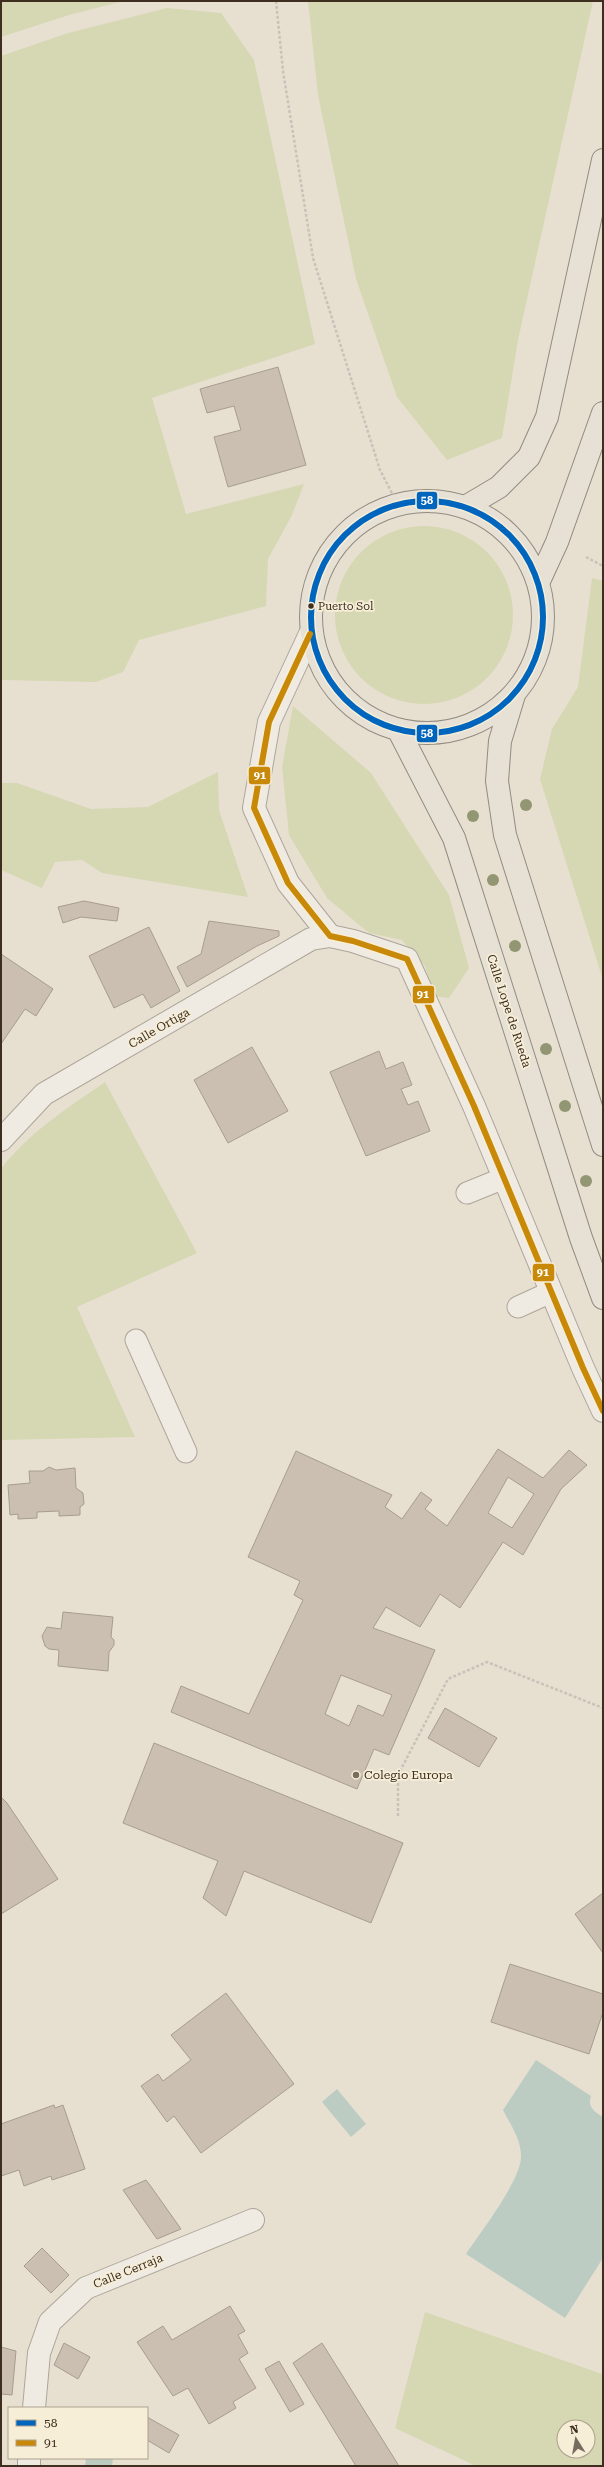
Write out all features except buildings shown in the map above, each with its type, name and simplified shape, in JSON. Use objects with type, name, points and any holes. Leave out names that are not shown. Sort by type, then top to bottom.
[{"type":"main road","points":[[467,506],[499,487],[529,457],[547,417],[603,160]]},
{"type":"main road","points":[[539,581],[557,542],[603,413]]},
{"type":"main road","points":[[432,500],[467,506],[491,519],[512,535],[528,557],[539,581],[544,612],[541,642],[531,671],[514,695],[489,715],[461,729],[430,733],[399,731],[367,718],[340,696],[321,668],[310,634],[310,601],[325,558],[355,524],[397,503],[432,500]]},
{"type":"main road","points":[[514,695],[500,741],[497,781],[505,834],[603,1145]]},
{"type":"main road","name":"Calle Lope de Rueda","points":[[399,731],[454,838],[581,1238],[603,1298]]},
{"type":"street","points":[[310,634],[269,722],[254,808],[288,883],[330,936],[353,940],[407,959],[474,1106],[551,1292],[603,1411]]},
{"type":"street","name":"Calle Ortiga","points":[[1,1140],[44,1094],[311,939],[330,936]]},
{"type":"street","name":"Calle Cerraja","points":[[34,2407],[39,2353],[50,2322],[86,2288],[253,2220]]},
{"type":"lane","points":[[467,1194],[504,1178]]},
{"type":"lane","points":[[518,1306],[551,1292]]},
{"type":"lane","points":[[136,1340],[186,1452]]},
{"type":"path","points":[[276,1],[283,71],[313,258],[380,470],[397,503]]},
{"type":"path","points":[[398,1816],[398,1775],[448,1679],[487,1662],[603,1708]]},
{"type":"green space","points":[[1,1],[124,1],[69,15],[1,37]]},
{"type":"green space","points":[[308,1],[593,1],[518,340],[502,438],[447,460],[397,397],[356,279],[318,95]]},
{"type":"green space","points":[[167,8],[221,13],[254,60],[315,344],[152,398],[186,514],[304,484],[292,515],[268,559],[266,606],[139,640],[123,672],[96,682],[1,680],[1,56],[68,33]]},
{"type":"green space","points":[[433,526],[441,527],[466,536],[481,546],[493,558],[503,573],[509,589],[512,598],[512,632],[503,657],[493,672],[481,684],[466,694],[441,703],[415,704],[407,703],[382,694],[367,684],[355,672],[345,657],[336,632],[335,606],[336,598],[345,573],[355,558],[367,546],[382,536],[407,527]]},
{"type":"green space","points":[[592,578],[603,581],[603,980],[540,779],[552,729],[578,687]]},
{"type":"green space","points":[[293,706],[371,773],[449,895],[469,968],[449,998],[434,996],[425,966],[402,940],[369,933],[327,898],[289,835],[282,767]]},
{"type":"green space","points":[[218,772],[219,810],[248,897],[102,873],[82,860],[55,862],[42,888],[1,870],[1,783],[17,783],[91,809],[148,807]]},
{"type":"green space","points":[[105,1082],[197,1253],[77,1307],[135,1437],[1,1440],[1,1169],[36,1132]]},
{"type":"green space","points":[[425,2312],[602,2374],[603,2370],[603,2466],[476,2466],[395,2428]]},
{"type":"shaded area","points":[[536,2060],[591,2096],[590,2103],[592,2109],[603,2117],[603,2258],[565,2318],[466,2254],[499,2206],[515,2178],[519,2166],[521,2150],[515,2132],[503,2110]]},
{"type":"shaded area","points":[[337,2089],[366,2124],[351,2137],[322,2102]]},
{"type":"shaded area","points":[[86,2459],[113,2459],[112,2466],[85,2466]]},
{"type":"transit line","name":"58","points":[[416,501],[438,501],[472,509],[482,514],[501,527],[517,543],[524,552],[535,572],[541,594],[543,617],[541,640],[535,662],[524,682],[501,707],[492,714],[472,725],[438,733],[416,733],[382,725],[372,720],[353,707],[337,691],[330,682],[319,662],[311,628],[311,606],[319,572],[324,562],[337,543],[353,527],[362,520],[382,509],[416,501]]},
{"type":"transit line","name":"91","points":[[310,634],[269,722],[254,808],[288,883],[330,936],[353,941],[407,959],[474,1106],[583,1368],[603,1411]]},
{"type":"place","name":"Puerto Sol","points":[[311,606]]},
{"type":"place","name":"Colegio Europa","points":[[356,1775]]}]
